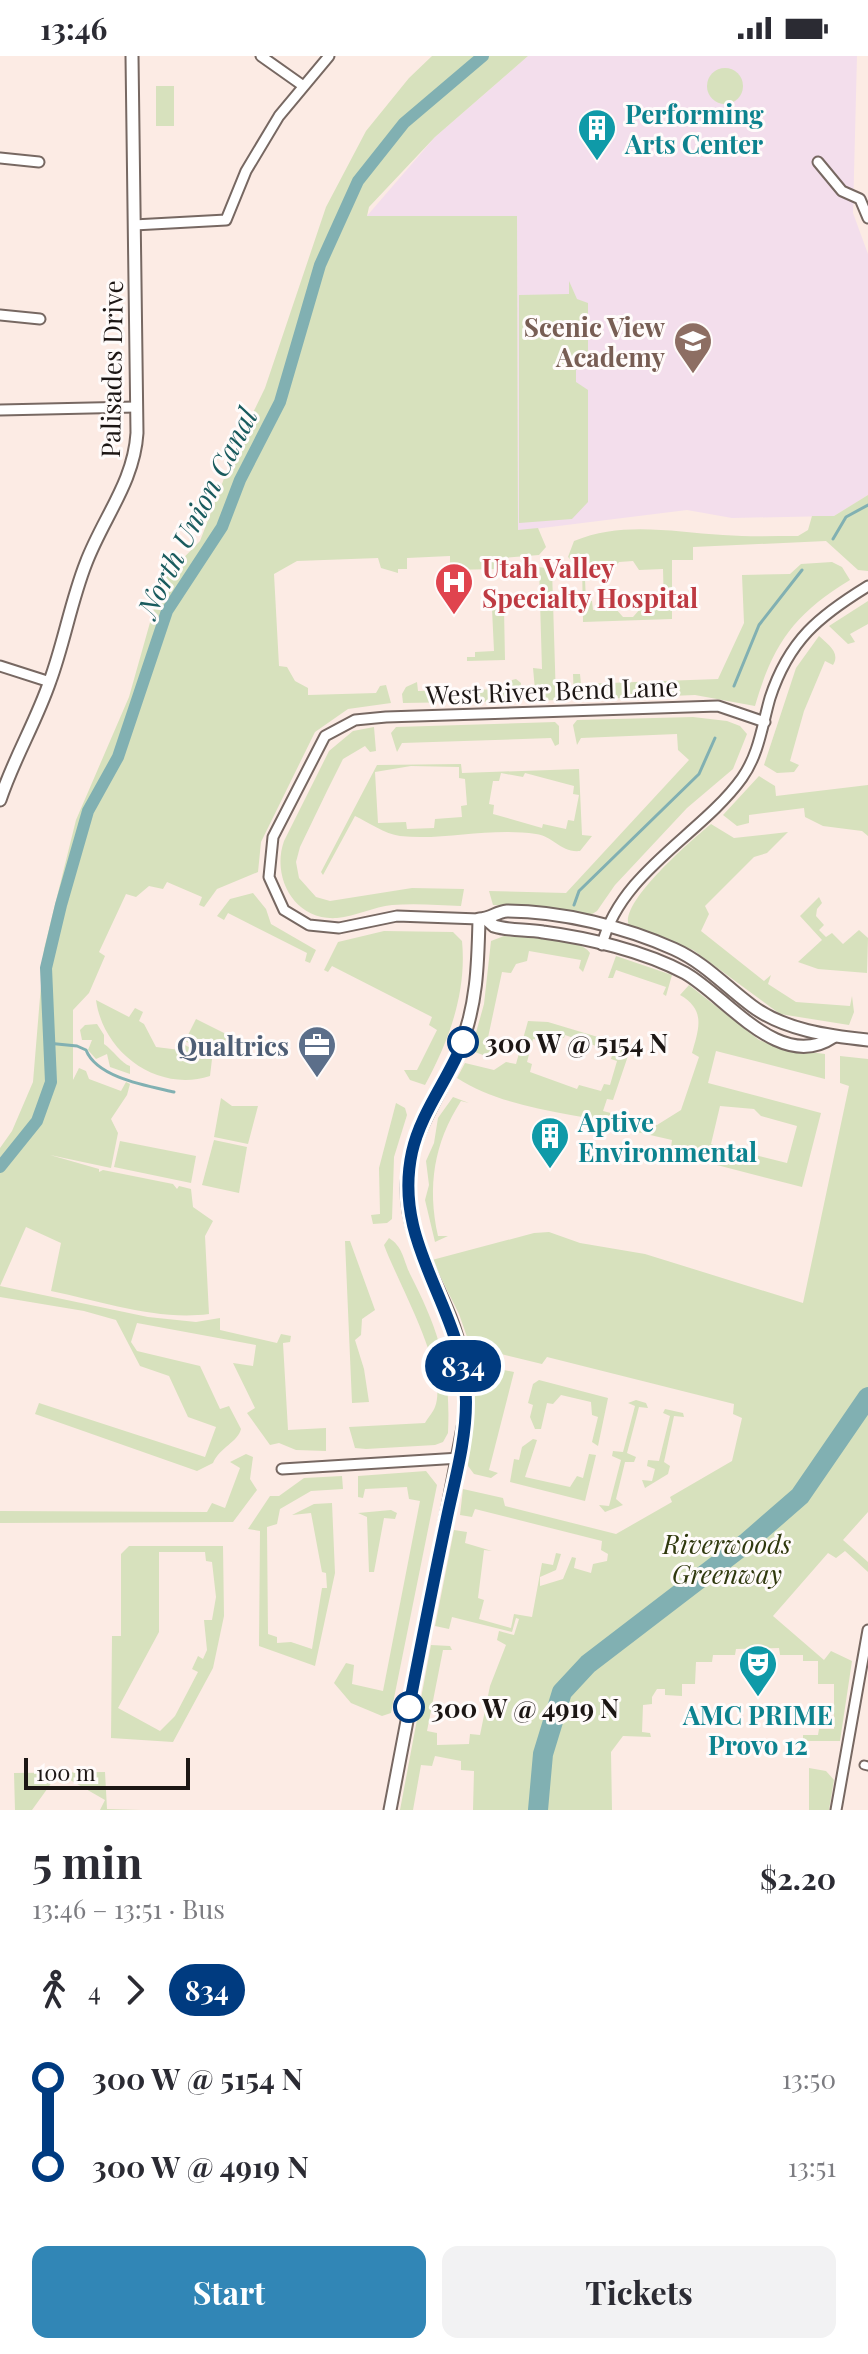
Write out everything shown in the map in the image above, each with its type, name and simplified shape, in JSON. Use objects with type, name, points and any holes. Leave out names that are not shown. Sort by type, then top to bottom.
[{"type":"street","name":"Palisades Drive","points":[[0,798],[23,737],[50,682],[85,566],[131,469],[136,446],[132,56]]},
{"type":"street","points":[[261,56],[302,85]]},
{"type":"street","points":[[134,225],[222,223],[231,212],[258,150],[302,85],[329,56]]},
{"type":"street","points":[[0,158],[39,162]]},
{"type":"street","points":[[818,162],[842,191],[860,199],[868,218]]},
{"type":"street","points":[[0,315],[40,319]]},
{"type":"street","points":[[0,410],[136,407]]},
{"type":"street","points":[[602,945],[606,927],[645,875],[742,778],[754,757],[783,665],[810,626],[868,586]]},
{"type":"street","points":[[0,666],[50,682]]},
{"type":"street","name":"West River Bend Lane","points":[[483,919],[397,916],[339,928],[309,925],[284,910],[269,877],[273,837],[325,736],[355,720],[386,717],[718,706],[765,722]]},
{"type":"street","points":[[483,919],[507,911],[557,916],[606,927],[679,951],[704,965],[767,1015],[833,1037],[868,1040]]},
{"type":"street","points":[[483,919],[504,929],[540,931],[602,945],[684,973],[749,1025],[775,1039],[815,1046],[833,1037]]},
{"type":"street","points":[[390,1810],[460,1458],[466,1412],[463,1366],[449,1315],[415,1242],[407,1181],[417,1132],[458,1054],[471,1017],[483,919]]},
{"type":"street","points":[[282,1469],[460,1458]]},
{"type":"street","points":[[836,1810],[868,1630]]},
{"type":"shaded area","name":"Scenic View Academy","points":[[528,56],[857,56],[853,213],[868,254],[868,495],[834,516],[732,518],[687,510],[518,531],[517,216],[366,217],[435,137]]},
{"type":"green space","points":[[432,56],[528,56],[435,137],[369,207],[367,216],[517,216],[518,530],[538,528],[546,547],[539,555],[503,558],[497,569],[450,570],[450,556],[407,558],[407,569],[398,569],[398,573],[381,568],[378,558],[297,561],[274,574],[279,666],[287,667],[295,681],[308,688],[308,695],[376,693],[380,686],[386,685],[391,703],[348,709],[315,732],[261,842],[258,872],[217,889],[204,907],[199,905],[202,897],[167,882],[163,889],[149,886],[136,897],[126,894],[99,952],[105,956],[89,993],[73,1010],[73,1080],[79,1068],[86,1071],[89,1079],[121,1091],[126,1082],[130,1084],[127,1095],[111,1119],[118,1133],[111,1168],[50,1155],[99,1169],[99,1172],[103,1170],[173,1184],[177,1189],[179,1186],[191,1189],[193,1207],[213,1221],[205,1236],[209,1314],[169,1315],[51,1291],[61,1243],[26,1227],[0,1286],[0,1148],[12,1131],[33,1082],[44,949],[76,820],[129,697],[162,580],[200,541],[235,450],[265,388],[326,207],[366,131],[409,78]]},
{"type":"green space","points":[[725,68],[738,73],[743,86],[738,99],[725,104],[712,99],[707,86],[712,73]]},
{"type":"green space","points":[[156,86],[174,86],[174,126],[156,126]]},
{"type":"green space","points":[[569,281],[577,299],[588,303],[588,359],[576,370],[576,382],[588,390],[588,502],[572,519],[519,523],[519,295],[569,294]]},
{"type":"green space","points":[[868,495],[868,571],[858,570],[826,541],[693,547],[693,560],[672,560],[672,619],[583,622],[582,561],[568,557],[574,541],[611,531],[629,530],[798,536],[808,530],[812,516],[834,516]],"holes":[[[633,561],[639,570],[663,569],[664,608],[640,609],[633,617],[623,617],[616,609],[593,610],[592,601],[586,601],[585,579],[591,579],[591,571],[614,570],[619,562]]]},
{"type":"green space","points":[[832,562],[842,567],[850,580],[814,605],[788,632],[770,665],[755,706],[695,695],[574,700],[573,674],[580,674],[581,684],[718,679],[744,623],[742,575],[790,574],[801,564]]},
{"type":"green space","points":[[539,567],[552,569],[556,700],[536,701],[533,668],[542,669]]},
{"type":"green space","points":[[488,597],[493,597],[504,609],[505,660],[467,661],[467,657],[475,657],[475,652],[494,651],[492,609],[488,609]]},
{"type":"green space","points":[[868,601],[868,624],[850,634],[855,642],[848,644],[829,626]]},
{"type":"green space","points":[[819,636],[832,649],[835,660],[833,665],[825,661],[804,711],[790,761],[799,765],[794,772],[777,773],[764,765],[796,668]]},
{"type":"green space","points":[[512,680],[521,683],[519,701],[403,703],[402,694],[406,687],[417,682],[418,691],[511,689]]},
{"type":"green space","points":[[693,717],[727,721],[740,726],[747,734],[733,769],[687,808],[615,885],[597,911],[589,916],[543,907],[493,905],[489,891],[566,893],[689,760],[678,750],[677,734],[581,738],[577,745],[573,725],[577,720]]},
{"type":"green space","points":[[555,722],[559,726],[559,744],[555,746],[551,738],[402,743],[397,752],[391,733],[396,727]]},
{"type":"green space","points":[[374,727],[376,751],[370,752],[365,746],[343,759],[327,791],[300,847],[296,862],[299,878],[316,897],[330,901],[412,888],[464,889],[461,906],[392,905],[344,917],[322,917],[298,905],[284,882],[281,855],[284,841],[329,751],[353,731]]},
{"type":"green space","points":[[461,764],[462,773],[579,769],[582,835],[592,836],[580,851],[573,851],[542,835],[518,832],[400,836],[355,816],[323,875],[321,872],[377,765]],"holes":[[[411,766],[459,767],[459,778],[465,779],[467,805],[461,806],[462,817],[435,819],[434,828],[407,829],[406,822],[378,823],[375,772]],[[501,773],[523,777],[525,773],[574,786],[573,794],[579,795],[574,821],[568,820],[566,829],[543,824],[542,828],[493,814],[494,805],[489,804],[493,781],[499,781]]]},
{"type":"green space","points":[[759,776],[775,786],[776,796],[868,785],[868,836],[862,831],[823,826],[805,817],[804,808],[749,815],[749,823],[737,826],[723,815]]},
{"type":"green space","points":[[711,824],[734,838],[788,832],[767,853],[754,857],[705,906],[709,914],[701,931],[764,981],[771,975],[768,984],[796,1002],[850,1006],[852,996],[854,1012],[849,1025],[780,1014],[693,950],[629,926],[629,916],[645,888]]},
{"type":"green space","points":[[253,893],[266,909],[271,924],[316,950],[310,963],[305,961],[307,953],[228,913],[224,920],[217,916],[230,899]]},
{"type":"green space","points":[[819,897],[822,903],[816,916],[824,925],[819,930],[826,937],[832,933],[843,944],[859,930],[868,938],[867,973],[818,969],[798,962],[822,940],[800,916]]},
{"type":"green space","points":[[384,931],[453,932],[462,941],[459,997],[449,1034],[425,1085],[410,1080],[404,1070],[417,1070],[437,1030],[429,1025],[432,1017],[332,966],[328,972],[324,970],[338,942]]},
{"type":"green space","points":[[504,936],[575,943],[590,953],[583,972],[579,968],[581,960],[529,951],[527,961],[516,964],[511,973],[502,972],[486,1047],[494,1053],[488,1057],[475,1052],[472,1047],[484,1004],[491,941]]},
{"type":"green space","points":[[616,956],[672,975],[666,996],[663,994],[666,987],[616,970],[613,978],[608,978]]},
{"type":"green space","points":[[689,985],[759,1040],[780,1048],[825,1054],[825,1079],[716,1051],[708,1083],[821,1113],[802,1187],[686,1157],[687,1151],[671,1147],[672,1140],[637,1132],[632,1126],[520,1104],[477,1089],[457,1078],[465,1063],[494,1070],[506,1062],[516,1064],[528,1021],[548,1022],[631,1047],[613,1100],[607,1099],[603,1111],[657,1125],[681,1110],[699,1057],[692,1053],[698,1028],[697,1013],[680,995]],"holes":[[[541,1032],[564,1038],[565,1035],[613,1052],[611,1059],[617,1061],[610,1085],[604,1084],[601,1091],[579,1085],[577,1089],[530,1072],[532,1064],[527,1062],[533,1039],[539,1040]],[[720,1106],[754,1109],[761,1116],[797,1126],[787,1163],[751,1154],[742,1157],[711,1144]]]},
{"type":"green space","points":[[96,1000],[129,1017],[135,1008],[143,1012],[139,1021],[144,1024],[156,1047],[180,1050],[183,1044],[212,1059],[210,1076],[190,1080],[171,1079],[136,1064],[109,1036]]},
{"type":"green space","points":[[196,1019],[234,1038],[213,1056],[185,1041]]},
{"type":"green space","points":[[97,1024],[104,1035],[104,1044],[130,1066],[130,1074],[110,1067],[107,1054],[96,1059],[88,1050],[92,1040],[82,1040],[80,1030],[85,1025]]},
{"type":"green space","name":"Riverwoods Greenway","points":[[840,1056],[868,1059],[868,1512],[843,1540],[868,1562],[868,1572],[845,1551],[836,1558],[828,1553],[773,1616],[824,1660],[831,1651],[852,1661],[840,1741],[803,1741],[803,1735],[818,1735],[819,1729],[834,1729],[834,1684],[818,1684],[818,1661],[803,1661],[803,1655],[780,1655],[779,1648],[736,1649],[735,1655],[713,1655],[712,1662],[696,1662],[695,1684],[682,1684],[682,1696],[665,1695],[665,1689],[657,1689],[652,1704],[643,1705],[642,1732],[650,1733],[651,1737],[623,1736],[611,1752],[612,1810],[473,1810],[474,1771],[461,1770],[461,1761],[435,1756],[432,1766],[421,1765],[413,1810],[400,1810],[431,1645],[450,1646],[452,1650],[443,1650],[427,1731],[437,1733],[437,1745],[469,1744],[470,1734],[480,1735],[490,1686],[506,1645],[497,1640],[499,1631],[514,1635],[519,1619],[516,1618],[512,1632],[452,1617],[449,1629],[435,1626],[454,1530],[467,1532],[465,1543],[492,1551],[484,1550],[478,1598],[484,1600],[479,1619],[511,1628],[514,1614],[532,1617],[542,1563],[553,1565],[556,1553],[561,1554],[556,1570],[540,1577],[540,1586],[563,1579],[572,1557],[576,1558],[574,1568],[591,1573],[593,1564],[607,1561],[608,1554],[601,1550],[602,1541],[475,1509],[472,1517],[460,1515],[463,1489],[503,1498],[505,1506],[616,1534],[672,1502],[670,1497],[732,1461],[742,1418],[733,1414],[734,1404],[547,1357],[542,1364],[497,1353],[473,1354],[459,1314],[432,1260],[534,1233],[549,1232],[580,1243],[645,1254],[803,1303],[849,1086],[840,1083]]},
{"type":"green space","points":[[453,1097],[469,1103],[461,1101],[439,1149],[433,1200],[438,1236],[448,1236],[435,1242],[425,1200],[429,1185],[426,1161],[434,1143],[438,1118]]},
{"type":"green space","points":[[221,1098],[232,1106],[258,1106],[248,1144],[214,1137]]},
{"type":"green space","points":[[396,1103],[405,1108],[407,1115],[394,1157],[392,1219],[387,1223],[373,1224],[371,1215],[380,1214],[379,1168]]},
{"type":"green space","points":[[214,1140],[247,1147],[239,1193],[202,1185]]},
{"type":"green space","points":[[120,1141],[196,1156],[191,1183],[114,1167]]},
{"type":"green space","points":[[389,1238],[402,1254],[436,1332],[445,1369],[448,1433],[443,1442],[435,1445],[355,1448],[349,1427],[425,1423],[435,1407],[435,1372],[420,1326],[384,1245]]},
{"type":"green space","points":[[345,1241],[350,1241],[375,1310],[362,1319],[361,1335],[355,1340],[369,1402],[352,1403]]},
{"type":"green space","points":[[0,1286],[148,1317],[196,1322],[220,1318],[220,1330],[277,1343],[281,1334],[291,1336],[290,1342],[283,1343],[288,1430],[326,1428],[326,1451],[296,1450],[279,1443],[270,1445],[247,1413],[255,1408],[233,1363],[253,1366],[256,1345],[137,1323],[131,1342],[137,1351],[200,1366],[220,1409],[229,1406],[241,1429],[213,1463],[197,1471],[35,1414],[39,1403],[205,1457],[216,1427],[188,1417],[169,1376],[140,1366],[116,1320],[84,1311],[0,1297]]},
{"type":"green space","points":[[494,1368],[514,1372],[489,1470],[498,1473],[491,1478],[474,1474],[468,1466],[478,1376],[480,1371]]},
{"type":"green space","points":[[539,1380],[608,1398],[598,1446],[592,1442],[598,1417],[592,1415],[591,1402],[561,1395],[553,1404],[547,1403],[541,1429],[535,1429],[530,1417],[533,1405],[528,1403],[533,1384]]},
{"type":"green space","points":[[636,1400],[646,1403],[648,1408],[639,1407],[627,1453],[636,1457],[634,1462],[625,1462],[616,1499],[623,1505],[605,1512],[599,1505],[609,1506],[621,1460],[612,1456],[613,1451],[623,1452],[635,1406],[628,1403]]},
{"type":"green space","points":[[665,1409],[683,1413],[684,1417],[674,1416],[664,1462],[670,1466],[668,1474],[645,1488],[642,1480],[652,1481],[655,1469],[647,1466],[648,1460],[659,1461],[670,1416],[663,1413]]},
{"type":"green space","points":[[533,1439],[537,1440],[525,1477],[570,1487],[577,1476],[583,1478],[589,1454],[596,1455],[585,1501],[510,1482],[514,1459],[519,1460],[522,1447]]},
{"type":"green space","points":[[246,1454],[253,1457],[250,1479],[257,1490],[233,1522],[0,1523],[0,1511],[207,1512],[212,1503],[225,1508],[240,1468],[230,1462]]},
{"type":"green space","points":[[426,1471],[437,1485],[391,1713],[382,1716],[351,1703],[334,1683],[346,1663],[354,1665],[352,1684],[383,1691],[420,1501],[409,1499],[407,1487],[365,1489],[363,1498],[358,1497],[358,1476]]},
{"type":"green space","points":[[342,1476],[343,1489],[311,1491],[280,1509],[277,1524],[267,1527],[268,1634],[277,1637],[277,1643],[291,1642],[312,1649],[322,1588],[327,1588],[326,1573],[322,1572],[311,1513],[292,1515],[314,1504],[332,1503],[335,1573],[315,1666],[259,1646],[260,1531],[248,1529],[270,1496],[279,1496],[304,1478]]},
{"type":"green space","points":[[391,1510],[397,1513],[395,1519],[384,1518],[374,1572],[369,1572],[367,1517],[358,1513]]},
{"type":"green space","points":[[129,1546],[223,1546],[224,1616],[213,1668],[173,1742],[111,1738],[112,1636],[121,1636],[121,1554]],"holes":[[[159,1552],[205,1552],[206,1561],[212,1562],[216,1597],[212,1620],[204,1620],[207,1650],[203,1659],[198,1656],[192,1669],[198,1672],[175,1716],[160,1731],[118,1708],[159,1632]]]},
{"type":"green space","points":[[809,1768],[826,1771],[834,1780],[829,1810],[809,1810]]},
{"type":"green space","points":[[105,1772],[107,1809],[141,1810],[100,1810],[105,1800],[65,1777],[61,1782],[55,1778],[32,1810],[15,1810],[14,1773]]},
{"type":"waterway","name":"North Union Canal","points":[[0,1167],[37,1121],[51,1082],[46,968],[61,905],[88,811],[118,757],[167,611],[222,527],[240,480],[280,402],[320,265],[358,181],[404,123],[483,56]]},
{"type":"waterway","points":[[833,539],[846,517],[868,505]]},
{"type":"waterway","points":[[734,686],[759,625],[802,570]]},
{"type":"waterway","points":[[574,905],[579,891],[699,774],[715,738]]},
{"type":"waterway","points":[[47,1043],[77,1046],[86,1050],[92,1060],[112,1074],[174,1092]]},
{"type":"waterway","points":[[538,1810],[543,1754],[562,1692],[588,1664],[746,1543],[800,1496],[868,1397]]},
{"type":"bus line","name":"834","points":[[409,1707],[460,1458],[466,1400],[463,1366],[453,1327],[415,1242],[407,1181],[417,1132],[463,1042]]},
{"type":"place","name":"Performing Arts Center","points":[[597,162]]},
{"type":"place","name":"Scenic View Academy","points":[[693,375]]},
{"type":"place","name":"Utah Valley Specialty Hospital","points":[[454,616]]},
{"type":"place","name":"300 W @ 5154 N","points":[[463,1042]]},
{"type":"place","name":"Qualtrics","points":[[317,1079]]},
{"type":"place","name":"Aptive Environmental","points":[[550,1170]]},
{"type":"place","name":"AMC PRIME Provo 12","points":[[758,1698]]},
{"type":"place","name":"300 W @ 4919 N","points":[[409,1707]]}]
